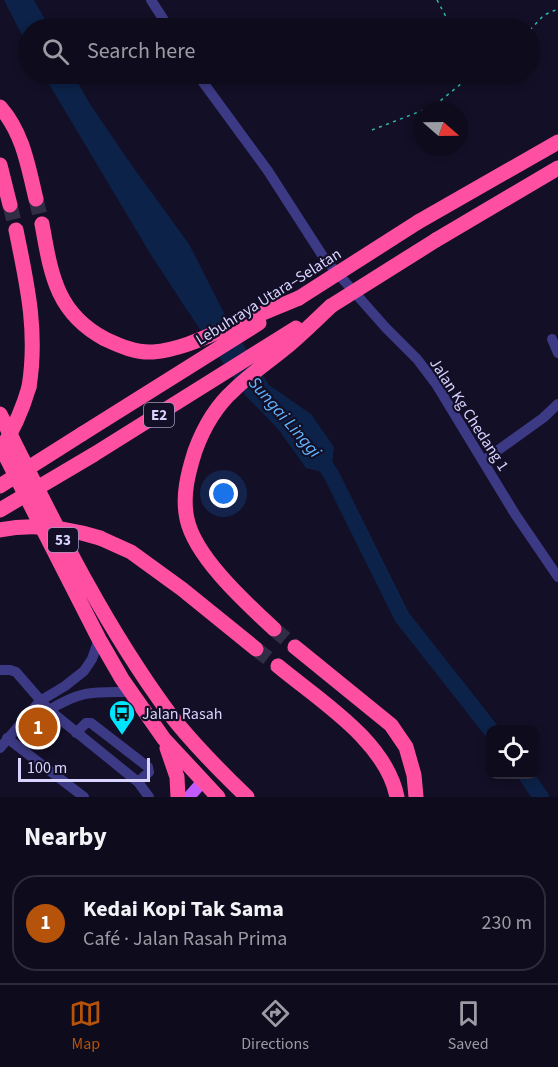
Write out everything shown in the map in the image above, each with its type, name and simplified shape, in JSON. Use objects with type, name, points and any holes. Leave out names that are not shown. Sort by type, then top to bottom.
[{"type":"highway","points":[[0,107],[19,134],[36,199]]},
{"type":"highway","name":"Lebuhraya Utara–Selatan","points":[[0,486],[418,222],[558,142]]},
{"type":"highway","points":[[0,165],[10,205]]},
{"type":"highway","name":"E2","points":[[0,510],[224,375],[436,240],[558,168]]},
{"type":"highway","points":[[42,224],[55,283],[70,311],[78,322],[89,330],[125,348],[152,352],[197,341],[299,298]]},
{"type":"highway","points":[[0,452],[23,407],[33,354],[32,321],[16,230]]},
{"type":"highway","points":[[274,629],[241,599],[195,541],[187,520],[184,501],[187,481],[198,443],[213,414],[233,390],[285,349],[331,306]]},
{"type":"highway","name":"53","points":[[0,414],[68,551],[112,625],[171,715],[241,792]]},
{"type":"highway","name":"53","points":[[0,445],[99,639],[130,692],[164,739],[210,789]]},
{"type":"highway","points":[[0,530],[19,527],[69,529],[100,538],[131,552],[256,649]]},
{"type":"highway","points":[[296,647],[391,725],[406,747],[414,775],[416,797]]},
{"type":"highway","points":[[278,666],[360,734],[375,750],[391,776],[397,797]]},
{"type":"highway","points":[[164,739],[177,777],[178,797]]},
{"type":"highway","points":[[206,755],[210,789],[241,792]]},
{"type":"main road","points":[[189,797],[210,789]]},
{"type":"street","points":[[151,0],[163,18]]},
{"type":"street","name":"Jalan Kg Chedang 1","points":[[204,84],[268,171],[324,258],[386,328],[417,359],[436,384],[515,514],[558,577]]},
{"type":"street","points":[[552,339],[558,354]]},
{"type":"street","points":[[483,461],[543,418],[558,404]]},
{"type":"street","points":[[0,748],[40,701],[84,671],[99,639]]},
{"type":"street","points":[[0,670],[16,672],[49,710],[138,782],[149,797]]},
{"type":"street","points":[[49,710],[71,696],[82,693],[130,692]]},
{"type":"street","points":[[76,733],[86,723],[91,723],[148,767],[149,772],[138,782]]},
{"type":"street","points":[[7,738],[84,797]]},
{"type":"path","points":[[437,0],[447,18]]},
{"type":"path","points":[[540,19],[558,9]]},
{"type":"path","points":[[372,130],[434,106],[461,84]]},
{"type":"water","points":[[4,0],[34,0],[44,18],[18,18],[18,27]]},
{"type":"water","points":[[49,84],[79,84],[128,160],[189,244],[226,317],[269,385],[311,414],[334,447],[331,474],[306,468],[278,429],[245,395],[151,255]]},
{"type":"waterway","name":"Sungai Linggi","points":[[318,455],[331,474],[402,617],[487,725]]},
{"type":"waterway","name":"Sungai Linggi","points":[[528,779],[541,797]]},
{"type":"tunnel","points":[[36,199],[42,224]]},
{"type":"tunnel","points":[[10,205],[16,230]]},
{"type":"tunnel","points":[[274,629],[295,647]]},
{"type":"tunnel","points":[[256,649],[278,666]]},
{"type":"place","name":"Kedai Kopi Tak Sama","points":[[38,727]]},
{"type":"place","name":"Jalan Rasah","points":[[122,736]]}]
